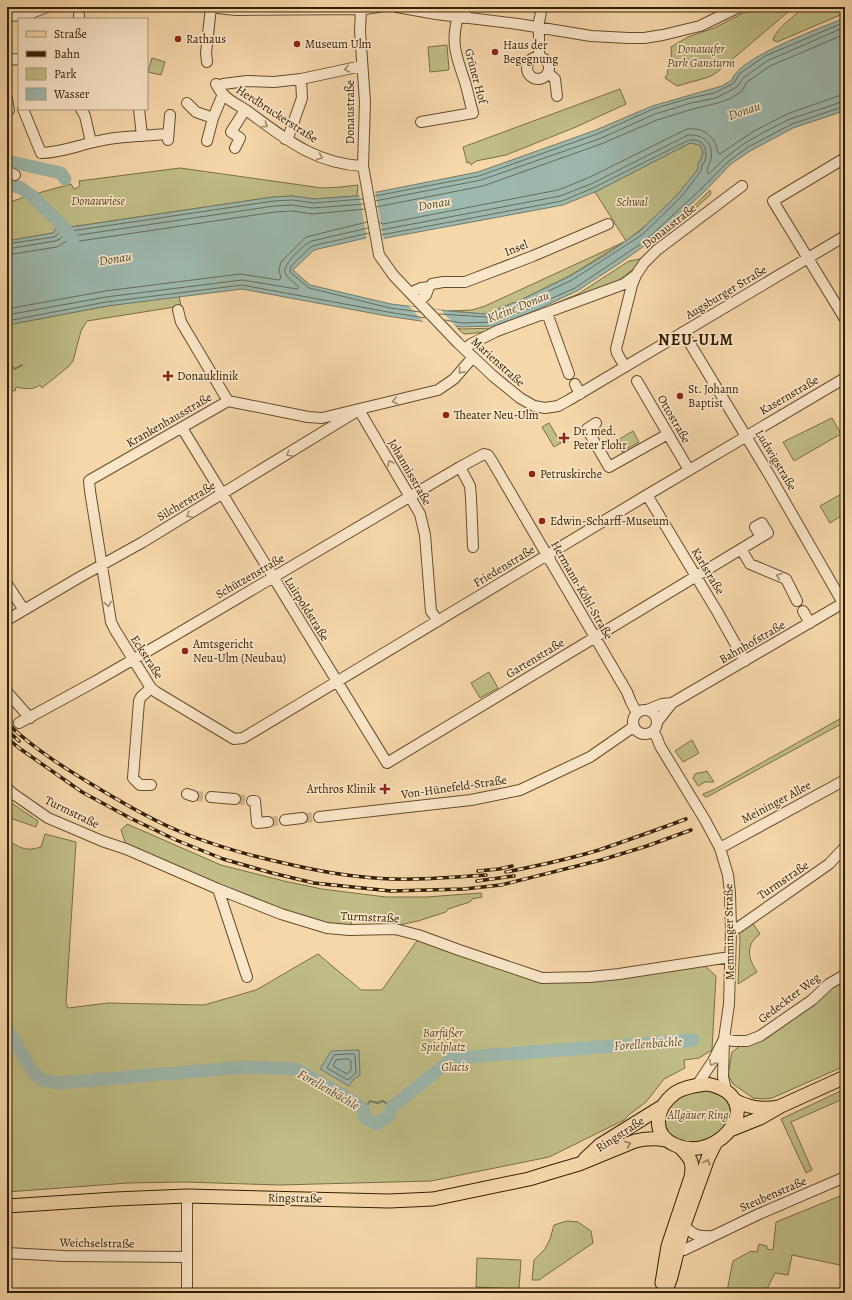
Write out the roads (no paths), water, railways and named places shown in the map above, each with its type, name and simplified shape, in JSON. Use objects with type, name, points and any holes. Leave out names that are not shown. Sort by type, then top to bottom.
[{"type":"main road","points":[[730,1130],[760,1118],[781,1106],[845,1077]]},
{"type":"main road","points":[[716,1142],[694,1148],[680,1147],[666,1140],[659,1129],[658,1121],[662,1106],[675,1093],[684,1088],[697,1084],[707,1084],[717,1086],[747,1106],[764,1109],[781,1106]]},
{"type":"main road","points":[[661,1293],[662,1274],[684,1225],[708,1158],[716,1142],[730,1130],[734,1124],[737,1113],[730,1095]]},
{"type":"main road","name":"Ringstraße","points":[[579,1164],[600,1145],[662,1106]]},
{"type":"main road","name":"Ringstraße","points":[[7,1206],[187,1196],[389,1201],[433,1199],[529,1179],[579,1164],[635,1141],[650,1138],[666,1140]]},
{"type":"main road","points":[[665,1293],[671,1277],[673,1247],[692,1168],[692,1161],[680,1147]]},
{"type":"street","points":[[7,16],[26,16],[48,7]]},
{"type":"street","points":[[207,62],[206,53],[210,7],[227,10],[242,10],[361,9],[378,7]]},
{"type":"street","points":[[397,7],[426,13],[539,27],[592,36],[628,38],[644,38],[663,35],[700,26],[739,7]]},
{"type":"street","points":[[461,18],[466,7]]},
{"type":"street","points":[[539,56],[539,27],[542,7]]},
{"type":"street","name":"Donaustraße","points":[[361,9],[360,32],[365,102],[363,166],[371,215],[379,255],[383,262],[410,292]]},
{"type":"street","name":"Grüner Hof","points":[[421,122],[472,113],[456,55],[454,42],[455,28],[461,18]]},
{"type":"street","points":[[539,56],[548,62],[548,73],[546,76],[539,78],[532,77],[527,71],[529,61],[532,58],[539,56]]},
{"type":"street","points":[[7,60],[18,59]]},
{"type":"street","points":[[207,141],[221,86],[223,84],[247,81],[274,82],[301,79],[362,66]]},
{"type":"street","points":[[548,73],[555,79],[557,96]]},
{"type":"street","points":[[286,139],[289,135],[301,100],[301,79]]},
{"type":"street","name":"Herdbruckerstraße","points":[[220,90],[286,139],[317,156],[348,165],[363,166]]},
{"type":"street","points":[[7,99],[12,110]]},
{"type":"street","points":[[187,103],[196,112],[213,118]]},
{"type":"street","points":[[23,110],[41,153],[52,153],[91,142],[129,137],[168,137],[170,115]]},
{"type":"street","points":[[82,110],[85,116],[91,142]]},
{"type":"street","points":[[139,110],[142,136]]},
{"type":"street","points":[[235,148],[240,138],[231,132],[245,110]]},
{"type":"street","points":[[845,158],[773,201],[845,319]]},
{"type":"street","name":"Donaustraße","points":[[625,367],[616,350],[632,285],[636,275],[644,263],[657,250],[742,186]]},
{"type":"street","name":"Insel","points":[[432,284],[443,282],[465,282],[533,256],[608,224]]},
{"type":"street","name":"Augsburger Straße","points":[[534,406],[552,408],[580,394],[845,236]]},
{"type":"street","points":[[465,349],[471,344],[497,331],[624,284],[636,275]]},
{"type":"street","points":[[410,292],[428,287],[421,304]]},
{"type":"street","name":"Marienstraße","points":[[410,292],[473,357],[516,395],[534,406]]},
{"type":"street","points":[[178,310],[181,322],[228,401]]},
{"type":"street","points":[[548,313],[569,374]]},
{"type":"street","name":"Ludwigstraße","points":[[683,332],[844,602]]},
{"type":"street","name":"Krankenhausstraße","points":[[92,478],[228,401],[308,418],[322,418],[438,390],[454,379],[473,357]]},
{"type":"street","name":"Kasernstraße","points":[[746,436],[845,378]]},
{"type":"street","name":"Ottostraße","points":[[637,381],[689,470]]},
{"type":"street","points":[[574,384],[580,394]]},
{"type":"street","name":"Silcherstraße","points":[[7,620],[143,542],[359,410]]},
{"type":"street","name":"Johannisstraße","points":[[359,410],[420,514],[425,536],[431,611],[438,621]]},
{"type":"street","points":[[308,418],[317,424],[323,433]]},
{"type":"street","points":[[596,423],[586,429],[609,467],[668,434]]},
{"type":"street","name":"Luitpoldstraße","points":[[182,428],[387,763]]},
{"type":"street","name":"Friedenstraße","points":[[337,682],[746,436]]},
{"type":"street","name":"Schützenstraße","points":[[19,723],[133,660],[483,454],[488,455],[491,459]]},
{"type":"street","name":"Hermann-Köhl-Straße","points":[[491,459],[627,692],[630,702],[642,711],[654,714],[653,729]]},
{"type":"street","points":[[460,467],[470,486],[473,547]]},
{"type":"street","name":"Eckstraße","points":[[92,478],[89,481],[111,622],[151,688],[234,739],[246,736],[337,682]]},
{"type":"street","name":"Karlstraße","points":[[647,495],[745,661]]},
{"type":"street","name":"Gartenstraße","points":[[387,763],[761,537]]},
{"type":"street","points":[[741,549],[750,564],[786,580],[797,601]]},
{"type":"street","points":[[7,584],[24,610]]},
{"type":"street","name":"Bahnhofstraße","points":[[653,729],[672,703],[844,602]]},
{"type":"street","points":[[803,610],[810,623]]},
{"type":"street","points":[[151,688],[138,701],[133,778],[140,785],[151,786]]},
{"type":"street","points":[[7,692],[30,718]]},
{"type":"street","name":"Bahnhofstraße","points":[[642,711],[662,704],[672,703]]},
{"type":"street","points":[[642,711],[633,720],[632,729],[642,733],[653,729]]},
{"type":"street","name":"Von-Hünefeld-Straße","points":[[319,817],[471,800],[520,790],[590,757],[632,729]]},
{"type":"street","name":"Memminger Straße","points":[[653,729],[660,746],[705,820],[720,848],[726,866],[730,893],[731,930],[729,1004],[724,1039],[723,1076],[730,1095]]},
{"type":"street","name":"Meininger Allee","points":[[720,848],[845,780]]},
{"type":"street","name":"Turmstraße","points":[[7,788],[48,818],[281,914],[327,928],[349,930],[395,929],[418,935],[542,978],[619,974],[730,956]]},
{"type":"street","points":[[211,797],[235,799]]},
{"type":"street","points":[[252,801],[255,801],[257,823],[268,822]]},
{"type":"street","points":[[285,820],[302,818]]},
{"type":"street","name":"Turmstraße","points":[[731,930],[739,927],[829,864],[845,847]]},
{"type":"street","points":[[218,889],[247,977]]},
{"type":"street","name":"Gedeckter Weg","points":[[724,1039],[747,1041],[760,1036],[812,1000],[829,984],[845,976]]},
{"type":"street","name":"Memminger Straße","points":[[697,1084],[713,1061],[724,1039]]},
{"type":"street","name":"Steubenstraße","points":[[673,1247],[684,1250],[759,1214],[845,1177]]},
{"type":"street","points":[[187,1196],[187,1293]]},
{"type":"street","points":[[684,1225],[690,1232],[698,1236],[711,1236]]},
{"type":"street","name":"Weichselstraße","points":[[7,1253],[64,1256],[187,1257]]},
{"type":"water","points":[[845,18],[845,110],[793,128],[750,151],[731,164],[703,193],[647,244],[620,263],[577,291],[534,311],[495,326],[461,327],[387,316],[242,289],[107,306],[7,325],[7,241],[53,233],[56,228],[67,224],[71,227],[273,197],[293,196],[313,199],[357,196],[478,172],[596,130],[652,106],[722,86],[732,80],[737,71],[764,53]],"holes":[[[690,143],[700,145],[703,152],[701,160],[698,163],[698,169],[678,194],[640,231],[607,254],[570,276],[521,300],[485,314],[391,304],[310,285],[293,270],[314,250],[374,236],[375,240],[563,205],[595,192]]]},
{"type":"water","points":[[359,1050],[360,1075],[354,1079],[349,1086],[320,1069],[331,1051]]},
{"type":"waterway","points":[[7,161],[61,173],[65,179]]},
{"type":"waterway","points":[[7,184],[21,188],[28,193]]},
{"type":"waterway","points":[[31,195],[58,221],[73,239]]},
{"type":"waterway","points":[[7,363],[15,369],[22,365]]},
{"type":"waterway","name":"Forellenbächle","points":[[7,1028],[33,1072],[42,1080],[58,1083],[246,1067],[296,1069],[354,1102],[364,1110],[365,1118],[377,1124],[390,1115],[392,1107],[453,1058],[693,1040]]},
{"type":"waterway","points":[[364,1110],[370,1101],[378,1103],[383,1101],[392,1107]]},
{"type":"tunnel","points":[[7,730],[19,723]]},
{"type":"tunnel","points":[[193,796],[211,797]]},
{"type":"tunnel","points":[[235,799],[252,801]]},
{"type":"tunnel","points":[[302,818],[319,817]]},
{"type":"tunnel","points":[[268,822],[285,820]]},
{"type":"railway","points":[[7,723],[53,760],[122,802],[171,828],[220,846],[260,858],[353,876],[405,879],[486,875]]},
{"type":"railway","points":[[7,730],[19,741]]},
{"type":"railway","points":[[7,738],[82,792],[130,818],[176,840],[223,859],[314,883],[391,891],[464,889],[501,885],[601,860],[647,846],[691,830]]},
{"type":"railway","points":[[506,872],[599,850],[686,819]]},
{"type":"railway","points":[[478,871],[512,866]]},
{"type":"railway","points":[[477,881],[514,876]]},
{"type":"place","name":"Rathaus","points":[[178,39]]},
{"type":"place","name":"Museum Ulm","points":[[297,44]]},
{"type":"place","name":"Haus der Begegnung","points":[[495,52]]},
{"type":"place","name":"Donauklinik","points":[[168,376]]},
{"type":"place","name":"St. Johann Baptist","points":[[680,396]]},
{"type":"place","name":"Theater Neu-Ulm","points":[[446,415]]},
{"type":"place","name":"Dr. med. Peter Flohr","points":[[564,438]]},
{"type":"place","name":"Petruskirche","points":[[532,474]]},
{"type":"place","name":"Edwin-Scharff-Museum","points":[[542,521]]},
{"type":"place","name":"Amtsgericht Neu-Ulm (Neubau)","points":[[185,651]]},
{"type":"place","name":"Arthros Klinik","points":[[385,789]]},
{"type":"district","name":"NEU-ULM","points":[[696,339]]},
{"type":"park label","name":"Donauufer Park Gansturm","points":[[701,56]]},
{"type":"park label","name":"Donauwiese","points":[[98,201]]},
{"type":"park label","name":"Schwal","points":[[632,202]]},
{"type":"park label","name":"Barfüßer Spielplatz","points":[[443,1040]]},
{"type":"park label","name":"Glacis","points":[[455,1067]]},
{"type":"park label","name":"Allgäuer Ring","points":[[698,1115]]},
{"type":"water label","name":"Donau","points":[[744,110]]},
{"type":"water label","name":"Donau","points":[[434,203]]},
{"type":"water label","name":"Donau","points":[[115,258]]},
{"type":"water label","name":"Kleine Donau","points":[[518,306]]}]
